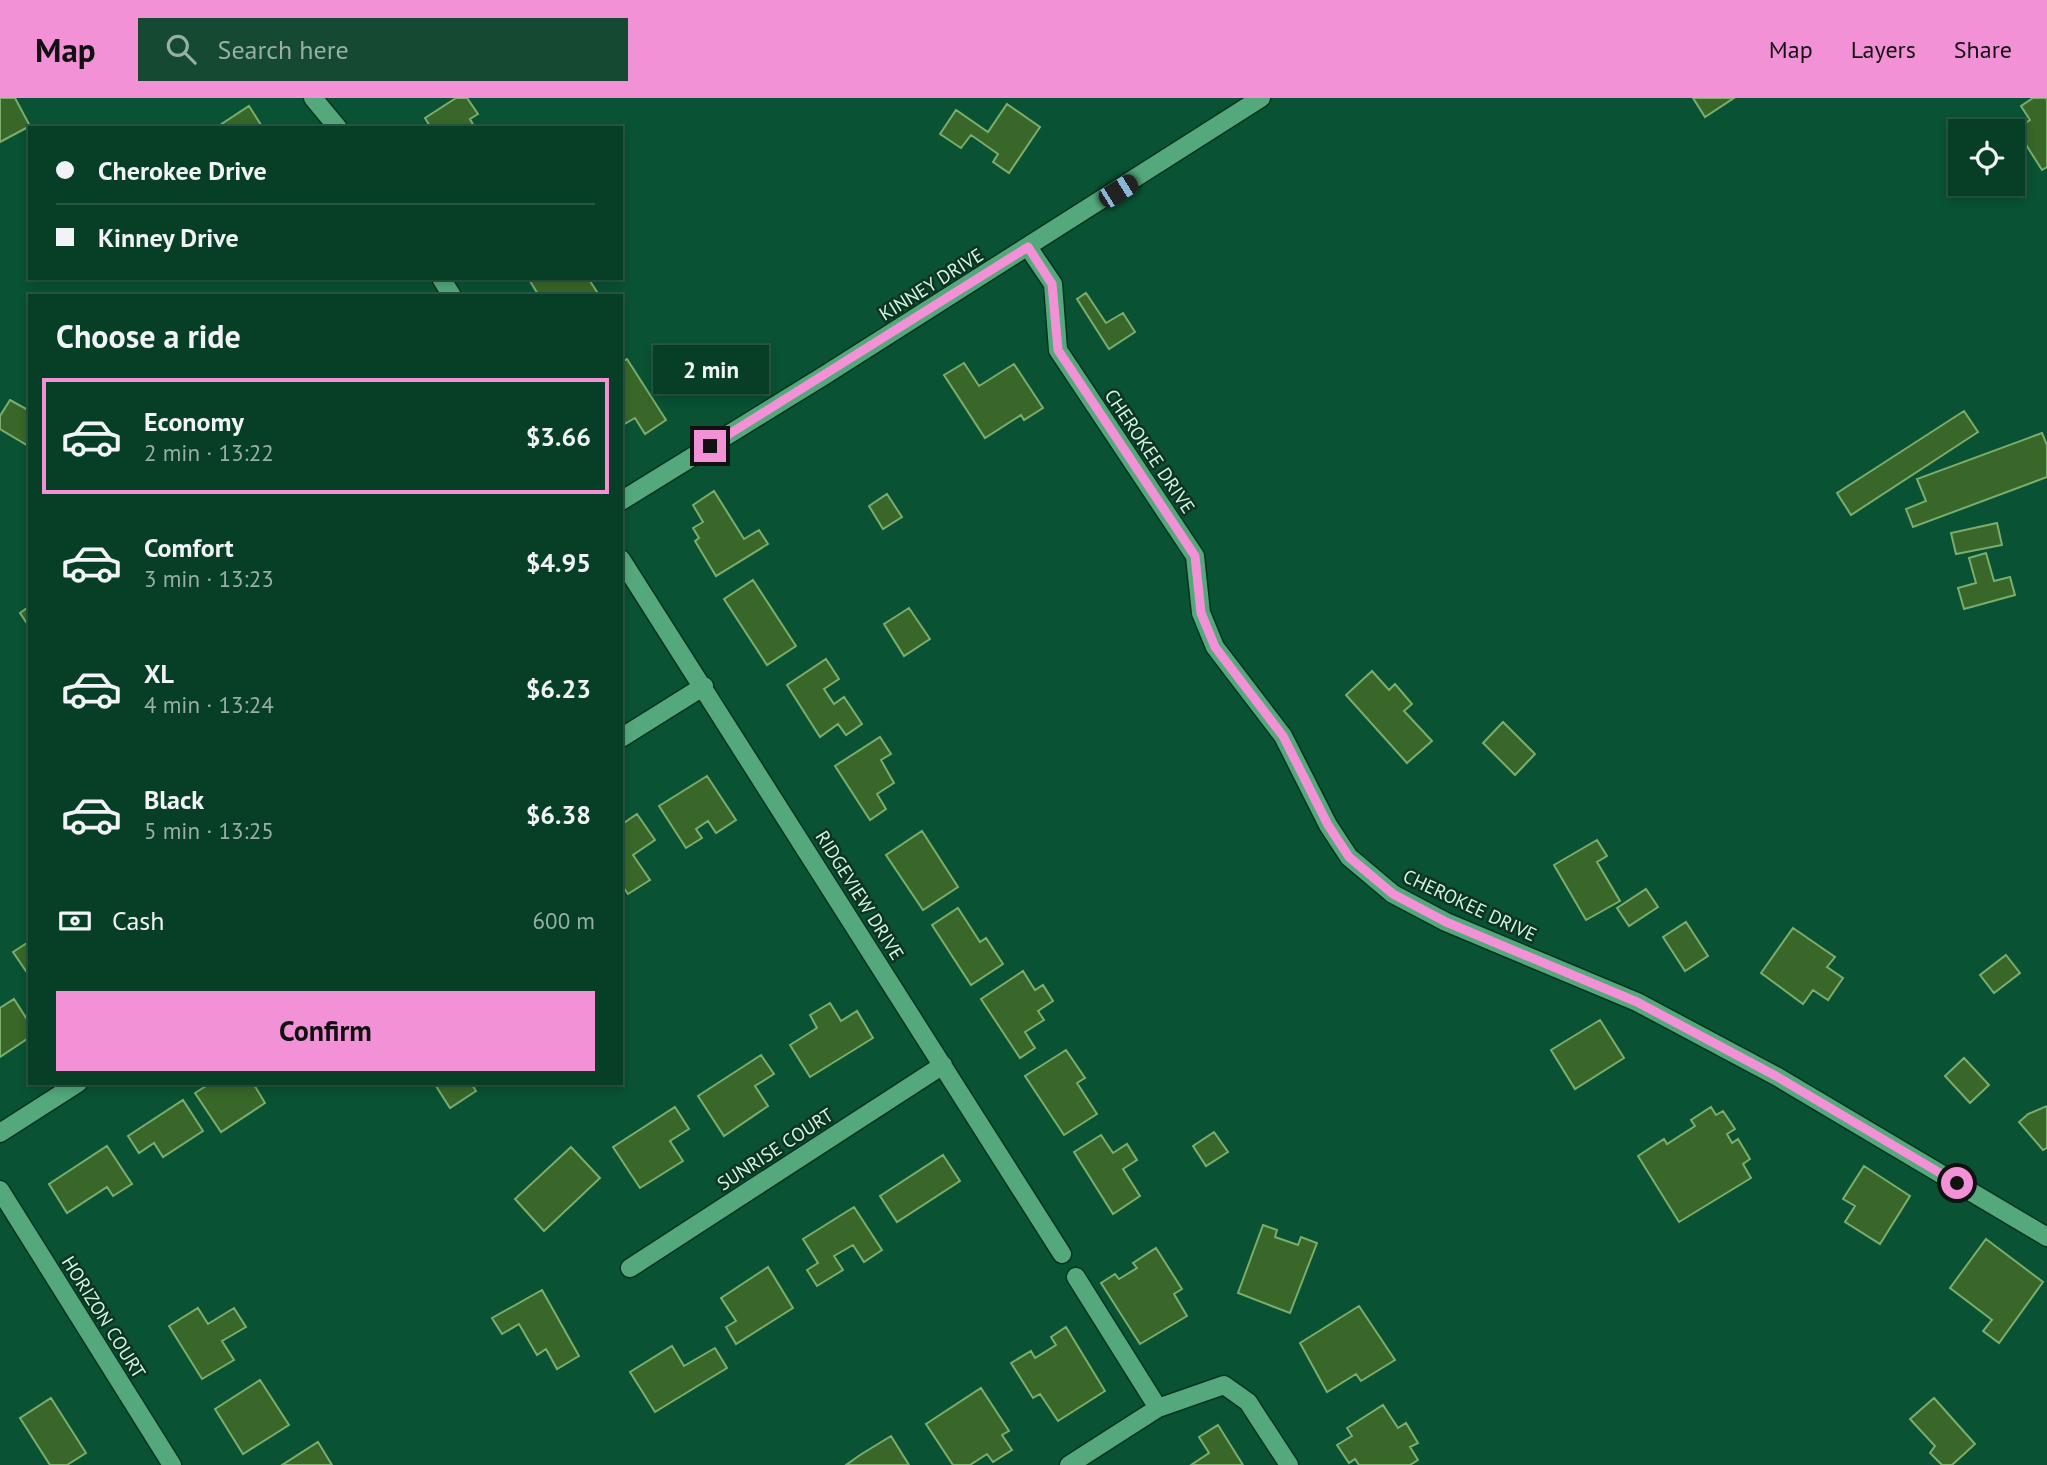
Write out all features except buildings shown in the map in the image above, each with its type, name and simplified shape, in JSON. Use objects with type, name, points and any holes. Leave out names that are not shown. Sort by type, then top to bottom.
[{"type":"street","points":[[313,98],[336,126]]},
{"type":"street","name":"KINNEY DRIVE","points":[[623,500],[1261,98]]},
{"type":"street","name":"CHEROKEE DRIVE","points":[[1028,247],[1052,284],[1058,350],[1195,556],[1201,613],[1215,647],[1283,736],[1328,825],[1349,857],[1393,894],[1446,922],[1637,1002],[1776,1076],[2047,1237]]},
{"type":"street","name":"RIDGEVIEW DRIVE","points":[[623,562],[1062,1254]]},
{"type":"street","points":[[623,737],[704,686]]},
{"type":"street","name":"SUNRISE COURT","points":[[630,1268],[943,1065]]},
{"type":"street","points":[[0,1133],[75,1085]]},
{"type":"street","name":"HORIZON COURT","points":[[0,1190],[173,1465]]},
{"type":"street","points":[[1076,1277],[1158,1408]]},
{"type":"street","points":[[1069,1465],[1158,1408],[1224,1385],[1248,1402],[1289,1465]]},
{"type":"route","points":[[710,446],[1028,247],[1052,284],[1058,350],[1195,556],[1201,613],[1215,647],[1283,736],[1328,825],[1349,857],[1393,894],[1446,922],[1637,1002],[1776,1076],[1957,1183]]}]
